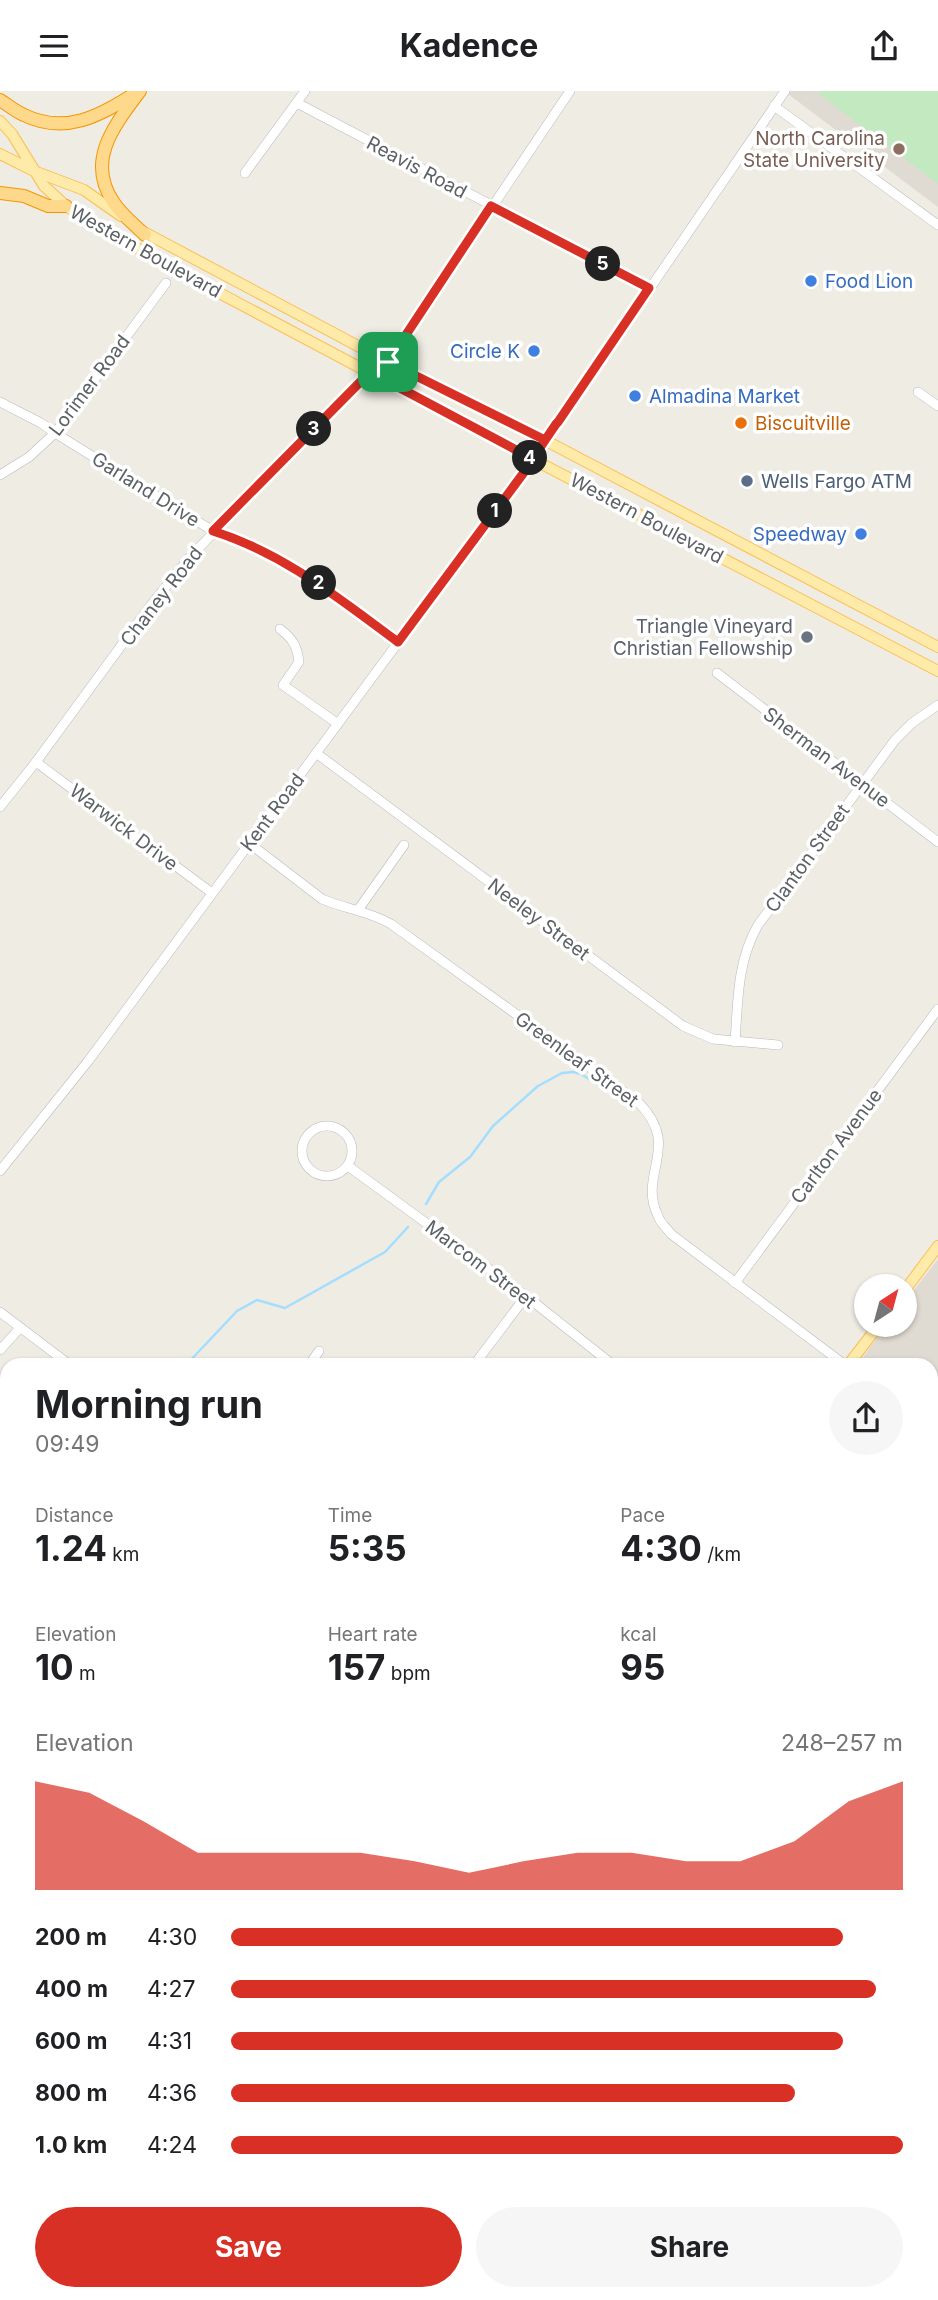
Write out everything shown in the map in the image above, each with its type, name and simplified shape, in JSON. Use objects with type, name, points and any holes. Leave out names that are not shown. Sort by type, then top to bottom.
[{"type":"highway","points":[[0,100],[25,116],[66,123],[98,116],[139,91]]},
{"type":"highway","points":[[139,91],[116,123],[107,142],[101,177],[116,206],[145,235]]},
{"type":"highway","points":[[0,193],[24,197],[48,206],[66,207]]},
{"type":"main road","name":"Western Boulevard","points":[[0,121],[12,134],[44,186],[66,207],[159,261],[370,372],[539,450],[938,647]]},
{"type":"main road","name":"Western Boulevard","points":[[0,155],[83,190],[145,235],[388,362],[539,450],[938,670]]},
{"type":"main road","points":[[917,1274],[938,1246]]},
{"type":"main road","points":[[853,1358],[869,1337]]},
{"type":"street","points":[[245,173],[305,91]]},
{"type":"street","points":[[388,362],[569,91]]},
{"type":"street","name":"Kent Road","points":[[0,1171],[89,1060],[539,450],[785,91]]},
{"type":"street","name":"Reavis Road","points":[[297,103],[649,288]]},
{"type":"street","points":[[774,106],[938,225]]},
{"type":"street","name":"Lorimer Road","points":[[0,475],[29,457],[54,433],[166,283]]},
{"type":"street","name":"Chaney Road","points":[[0,807],[151,605],[213,531],[370,372]]},
{"type":"street","points":[[918,392],[938,406]]},
{"type":"street","name":"Garland Drive","points":[[0,402],[41,423],[213,531],[260,549],[312,578],[398,642]]},
{"type":"street","points":[[280,629],[292,638],[298,649],[299,662],[283,685],[338,724]]},
{"type":"street","name":"Sherman Avenue","points":[[717,673],[938,842]]},
{"type":"street","name":"Clanton Street","points":[[734,1041],[740,972],[748,944],[766,913],[902,731],[938,705]]},
{"type":"street","name":"Neeley Street","points":[[316,753],[677,1021],[706,1037],[778,1045]]},
{"type":"street","name":"Warwick Drive","points":[[36,762],[212,893]]},
{"type":"street","name":"Greenleaf Street","points":[[249,843],[323,899],[335,905],[376,915],[391,924],[638,1102],[651,1116],[658,1131],[659,1151],[652,1197],[658,1217],[671,1234],[837,1358]]},
{"type":"street","points":[[358,910],[404,845]]},
{"type":"street","name":"Carlton Avenue","points":[[735,1283],[938,1009]]},
{"type":"street","points":[[324,1125],[335,1126],[349,1137],[352,1149],[348,1166],[333,1175],[314,1172],[307,1167],[302,1150],[304,1140],[309,1133],[324,1125]]},
{"type":"street","name":"Marcom Street","points":[[348,1166],[526,1296],[604,1358]]},
{"type":"street","points":[[479,1358],[526,1296]]},
{"type":"street","points":[[0,1312],[61,1358]]},
{"type":"street","points":[[0,1350],[20,1328]]},
{"type":"street","points":[[314,1358],[319,1351]]},
{"type":"shaded area","name":"North Carolina State University","points":[[784,91],[938,91],[938,207]]},
{"type":"shaded area","points":[[938,1259],[938,1358],[862,1358],[878,1337],[917,1337],[917,1286]]},
{"type":"green space","name":"North Carolina State University","points":[[821,91],[938,91],[938,184],[819,94]]},
{"type":"waterway","points":[[426,1204],[439,1182],[470,1157],[493,1126],[538,1086],[562,1073],[573,1072],[608,1091]]},
{"type":"waterway","points":[[193,1358],[237,1311],[257,1300],[285,1308],[385,1252],[408,1227]]},
{"type":"place","name":"North Carolina State University","points":[[899,149]]},
{"type":"place","name":"Food Lion","points":[[811,281]]},
{"type":"place","name":"Circle K","points":[[534,351]]},
{"type":"place","name":"Almadina Market","points":[[635,396]]},
{"type":"place","name":"Biscuitville","points":[[741,423]]},
{"type":"place","name":"Wells Fargo ATM","points":[[747,481]]},
{"type":"place","name":"Speedway","points":[[861,534]]},
{"type":"place","name":"Triangle Vineyard Christian Fellowship","points":[[807,637]]},
{"type":"route","points":[[388,362],[491,206],[649,288],[533,459],[370,372],[213,531],[260,549],[312,578],[398,642],[525,471],[545,440],[388,362]]}]
